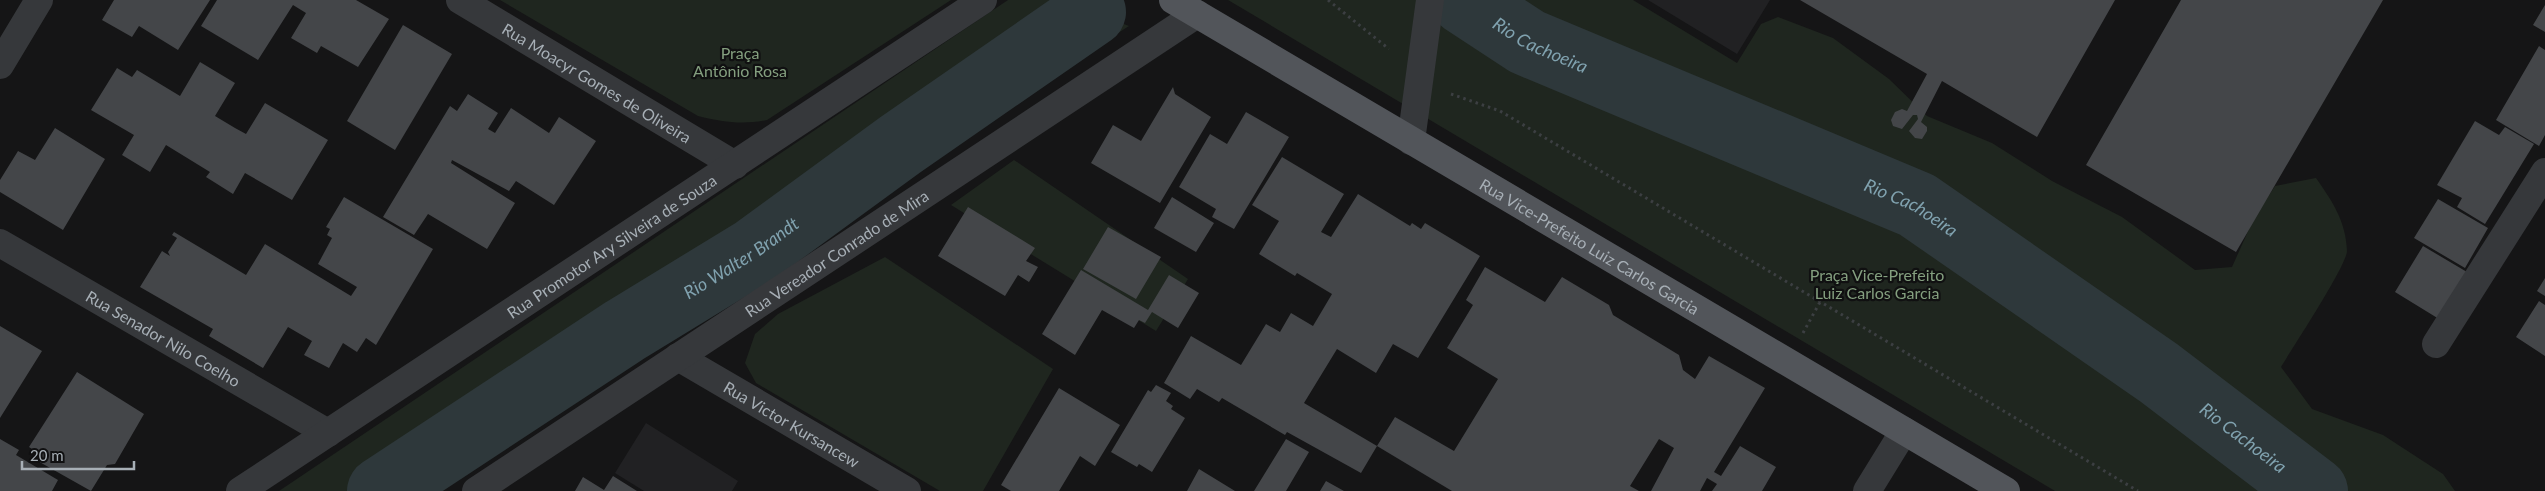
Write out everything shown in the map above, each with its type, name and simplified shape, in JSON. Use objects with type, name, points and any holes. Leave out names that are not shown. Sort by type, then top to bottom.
[{"type":"main road","name":"Rua Vice-Prefeito Luiz Carlos Garcia","points":[[1173,0],[2006,491]]},
{"type":"street","points":[[0,65],[39,0]]},
{"type":"street","name":"Rua Moacyr Gomes de Oliveira","points":[[460,0],[735,166]]},
{"type":"street","name":"Rua Promotor Ary Silveira de Souza","points":[[240,491],[735,166],[983,0]]},
{"type":"street","points":[[1411,141],[1430,0]]},
{"type":"street","name":"Rua Vereador Conrado de Mira","points":[[476,491],[1197,14]]},
{"type":"street","points":[[2436,344],[2545,172]]},
{"type":"street","name":"Rua Senador Nilo Coelho","points":[[0,243],[328,433]]},
{"type":"street","name":"Rua Victor Kursancew","points":[[678,357],[908,491]]},
{"type":"street","points":[[1867,491],[1904,431]]},
{"type":"path","points":[[1328,0],[1439,89],[1500,111],[2138,491]]},
{"type":"shaded area","points":[[1648,0],[1770,0],[1737,54]]},
{"type":"shaded area","points":[[646,423],[738,481],[732,491],[644,491],[615,473]]},
{"type":"green space","name":"Praça Antônio Rosa","points":[[500,0],[951,0],[767,120],[741,123],[698,116]]},
{"type":"green space","points":[[1008,0],[1086,0],[1092,12],[1129,26],[415,491],[279,491]]},
{"type":"green space","name":"Praça Vice-Prefeito Luiz Carlos Garcia","points":[[1228,0],[1633,0],[1737,63],[1761,24],[1778,17],[1833,38],[1889,79],[1927,116],[1992,143],[2052,181],[2122,217],[2195,270],[2232,267],[2254,218],[2275,186],[2316,178],[2333,203],[2341,221],[2347,251],[2345,259],[2329,289],[2281,367],[2312,409],[2383,435],[2443,474],[2455,491],[2055,491]]},
{"type":"green space","points":[[1014,160],[1188,279],[1156,331],[951,205]]},
{"type":"green space","points":[[885,257],[1053,369],[983,491],[940,491],[756,383],[745,363],[755,334],[778,314]]},
{"type":"building","points":[[114,0],[210,0],[178,50],[139,26],[132,37],[102,20]]},
{"type":"building","points":[[217,0],[356,0],[389,19],[358,67],[321,46],[317,53],[291,38],[306,13],[293,5],[258,60],[201,26]]},
{"type":"building","points":[[1800,0],[2115,0],[2037,137],[1942,81],[1921,122],[1927,127],[1927,131],[1922,139],[1915,138],[1909,131],[1918,119],[1917,115],[1913,115],[1902,129],[1893,126],[1891,120],[1895,112],[1902,109],[1907,111],[1927,74]]},
{"type":"building","points":[[2181,0],[2383,0],[2236,252],[2086,165]]},
{"type":"building","points":[[2545,5],[2545,32],[2533,25]]},
{"type":"building","points":[[403,25],[452,54],[395,150],[347,121]]},
{"type":"building","points":[[2539,46],[2545,50],[2545,135],[2539,146],[2496,120]]},
{"type":"building","points":[[200,62],[235,83],[215,116],[246,134],[265,103],[328,140],[292,200],[245,173],[233,194],[206,177],[210,172],[166,145],[150,172],[122,155],[134,135],[91,110],[117,68],[132,77],[137,70],[180,96]]},
{"type":"building","points":[[1173,87],[1175,94],[1211,117],[1160,203],[1091,163],[1113,125],[1141,141]]},
{"type":"building","points":[[468,94],[498,113],[488,129],[495,133],[511,108],[549,133],[559,117],[596,141],[554,205],[516,181],[509,191],[452,160],[451,163],[515,203],[487,249],[428,214],[414,235],[383,217],[450,106],[457,111]]},
{"type":"building","points":[[1246,112],[1289,137],[1234,229],[1212,217],[1216,209],[1179,187],[1210,134],[1227,144]]},
{"type":"building","points":[[2475,121],[2499,135],[2505,127],[2534,144],[2485,224],[2457,207],[2462,198],[2437,185]]},
{"type":"building","points":[[55,128],[105,159],[63,230],[0,192],[0,180],[18,151],[35,160]]},
{"type":"building","points":[[1282,157],[1344,194],[1321,232],[1331,237],[1358,194],[1410,226],[1412,223],[1421,229],[1425,223],[1480,256],[1418,358],[1393,344],[1376,373],[1337,349],[1304,403],[1377,446],[1361,473],[1287,432],[1285,435],[1222,398],[1219,402],[1197,389],[1190,399],[1164,383],[1191,336],[1241,365],[1266,324],[1280,332],[1291,313],[1313,326],[1332,294],[1297,273],[1295,276],[1259,254],[1279,221],[1252,205]]},
{"type":"building","points":[[344,197],[433,249],[376,345],[366,338],[357,352],[343,343],[329,368],[304,355],[312,341],[288,327],[263,368],[209,336],[213,329],[140,287],[162,251],[170,256],[168,252],[177,238],[172,235],[174,232],[246,275],[265,244],[351,296],[357,287],[318,264],[332,238],[327,235],[330,229],[326,227]]},
{"type":"building","points":[[1172,197],[1214,223],[1196,252],[1154,228]]},
{"type":"building","points":[[2438,199],[2488,228],[2465,268],[2414,238]]},
{"type":"building","points":[[968,207],[1035,248],[1026,261],[1038,267],[1029,282],[1018,275],[1005,296],[938,256]]},
{"type":"building","points":[[1108,227],[1161,257],[1136,299],[1083,269]]},
{"type":"building","points":[[2423,246],[2467,272],[2439,319],[2395,292]]},
{"type":"building","points":[[1485,267],[1545,302],[1562,277],[1609,305],[1613,315],[1679,355],[1683,370],[1695,379],[1709,356],[1765,388],[1714,472],[1721,476],[1740,446],[1776,467],[1762,491],[1712,491],[1717,484],[1707,478],[1700,491],[1651,491],[1674,448],[1659,439],[1630,486],[1639,491],[1452,491],[1377,446],[1395,417],[1454,451],[1498,379],[1447,348],[1473,305],[1466,300]]},
{"type":"building","points":[[1081,270],[1148,310],[1169,275],[1199,293],[1178,328],[1152,312],[1145,323],[1139,320],[1134,328],[1102,310],[1075,355],[1042,334]]},
{"type":"building","points":[[2545,278],[2545,296],[2537,291]]},
{"type":"building","points":[[2539,301],[2545,305],[2545,356],[2516,337]]},
{"type":"building","points":[[0,326],[42,351],[0,418]]},
{"type":"building","points":[[77,372],[144,414],[115,464],[107,465],[91,491],[36,460],[40,454],[29,447]]},
{"type":"building","points":[[1156,385],[1171,393],[1166,401],[1173,406],[1171,409],[1185,418],[1152,472],[1139,464],[1137,467],[1111,452],[1148,390],[1151,392]]},
{"type":"building","points":[[1059,388],[1120,425],[1095,466],[1080,456],[1059,491],[1011,491],[1001,485]]},
{"type":"building","points":[[0,439],[19,450],[16,455],[58,480],[52,491],[0,491]]},
{"type":"building","points":[[1286,439],[1309,452],[1286,491],[1254,491]]},
{"type":"building","points":[[1199,469],[1235,491],[1187,491]]},
{"type":"building","points":[[613,476],[637,491],[575,491],[583,477],[604,490]]},
{"type":"building","points":[[1326,481],[1344,491],[1320,491]]},
{"type":"waterway","name":"Rio Cachoeira","points":[[1463,0],[1527,42],[1917,205],[2159,373],[2314,491]]},
{"type":"waterway","name":"Rio Walter Brandt","points":[[381,491],[624,331],[755,251],[900,145],[1092,12]]}]
